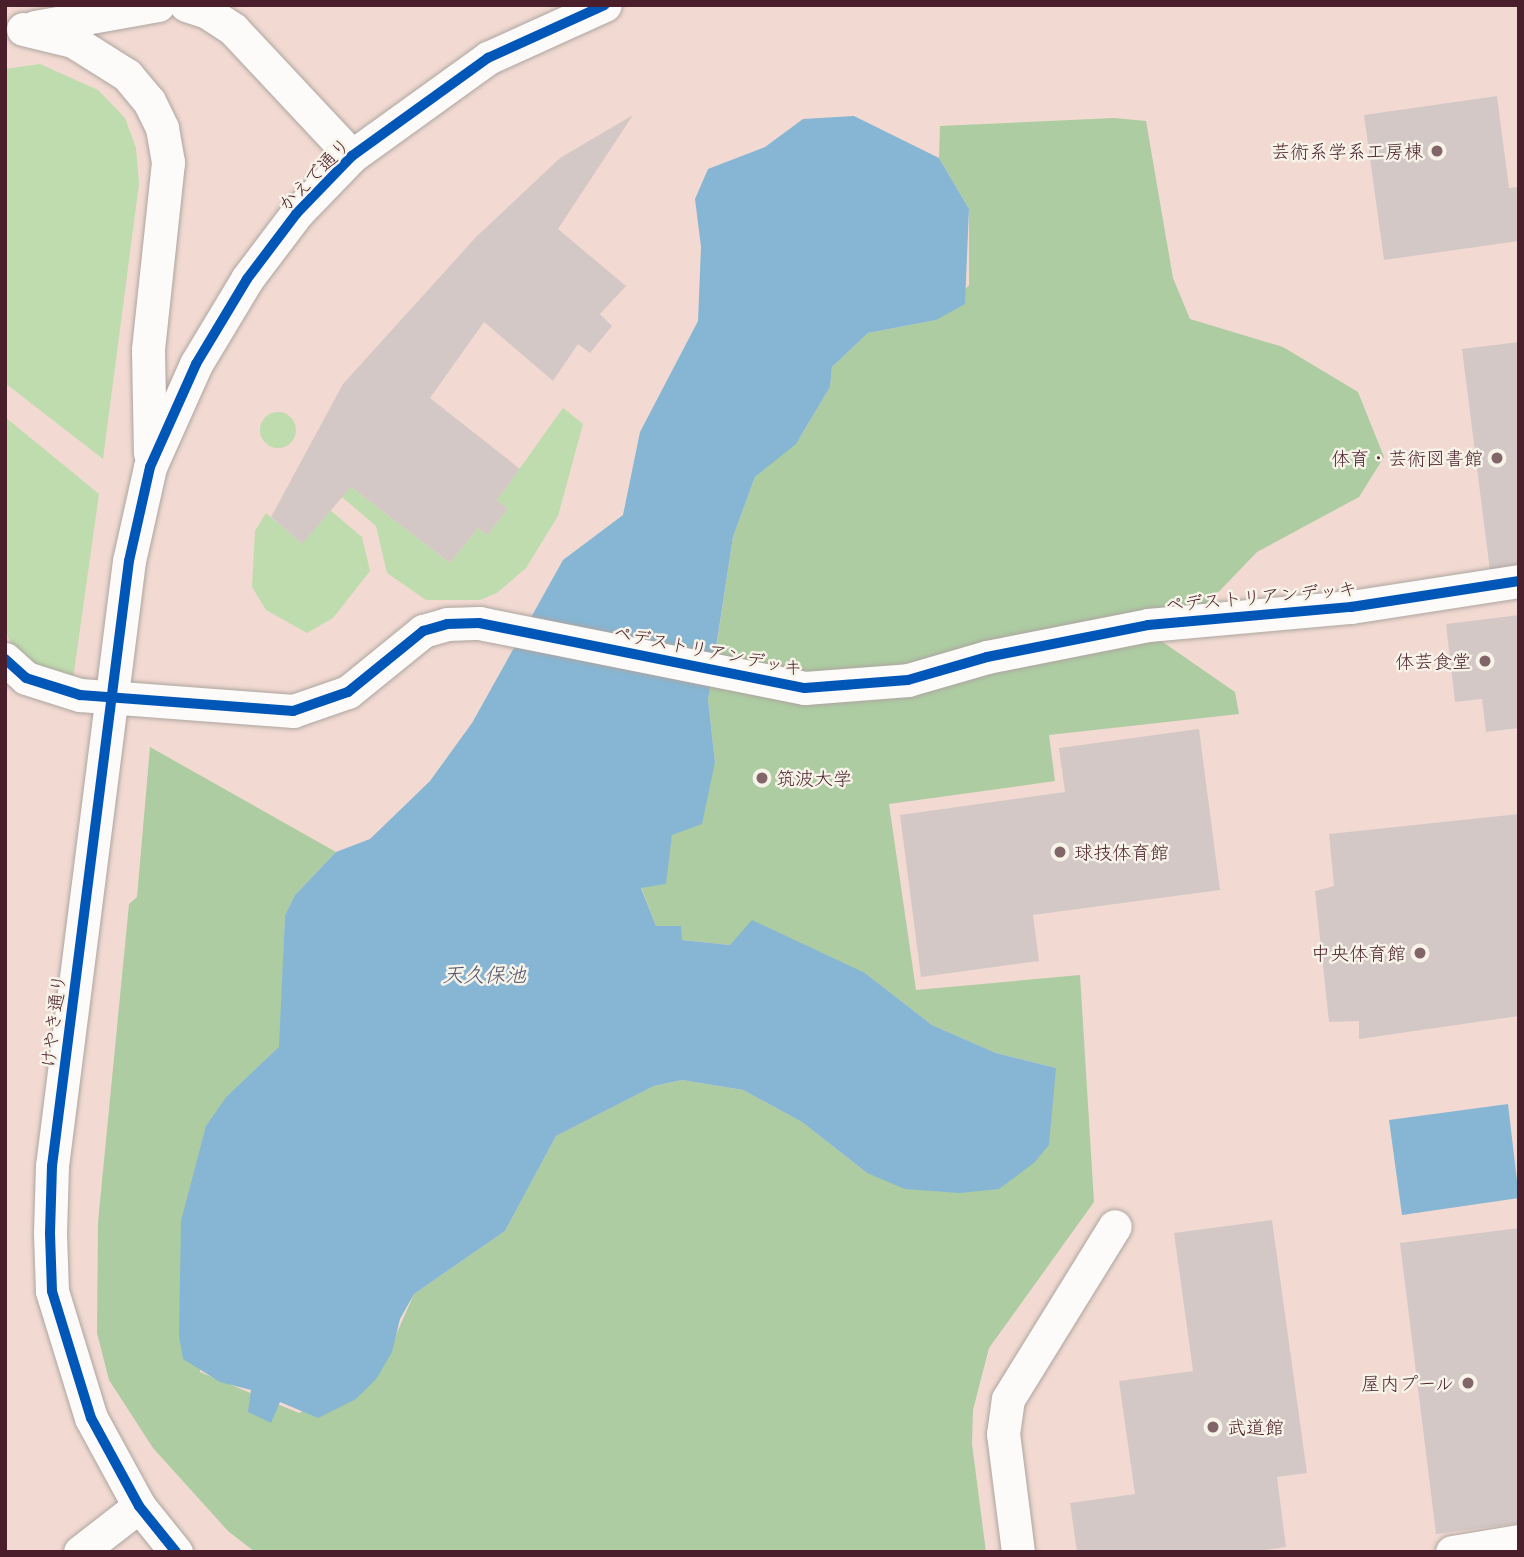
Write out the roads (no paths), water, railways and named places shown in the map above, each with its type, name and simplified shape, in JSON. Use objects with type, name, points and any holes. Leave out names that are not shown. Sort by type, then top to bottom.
[{"type":"street","points":[[14,31],[158,5]]},
{"type":"street","points":[[186,5],[207,12],[233,29],[352,156]]},
{"type":"street","name":"かえで通り","points":[[150,467],[196,364],[247,279],[297,213],[352,156],[488,58],[605,5]]},
{"type":"street","points":[[14,31],[73,41],[127,75],[149,101],[162,128],[168,162],[148,350],[150,467]]},
{"type":"street","name":"けやき通り","points":[[150,467],[130,561],[112,698],[52,1166],[50,1233],[52,1291],[75,1376],[108,1455],[139,1506],[176,1552]]},
{"type":"street","name":"ペデストリアンデッキ","points":[[5,659],[26,678],[80,695],[293,711],[348,692],[423,631],[447,624],[479,623],[805,688],[908,680],[987,657],[1148,625],[1351,607],[1519,581]]},
{"type":"street","points":[[1018,1552],[1003,1434],[1008,1399],[1115,1226]]},
{"type":"street","points":[[80,1552],[139,1506]]},
{"type":"street","points":[[1452,1552],[1519,1542]]},
{"type":"water","name":"天久保池","points":[[854,116],[939,158],[969,209],[965,304],[936,320],[868,333],[832,367],[830,387],[796,444],[755,477],[733,537],[708,700],[715,762],[702,824],[672,835],[666,884],[641,888],[656,926],[681,926],[682,940],[730,945],[752,920],[865,973],[932,1025],[996,1053],[1056,1068],[1049,1145],[1034,1163],[999,1189],[960,1193],[905,1189],[867,1173],[802,1122],[743,1090],[682,1080],[654,1086],[556,1136],[505,1231],[414,1294],[400,1319],[392,1352],[377,1378],[356,1399],[318,1418],[280,1402],[271,1423],[248,1412],[251,1390],[220,1382],[183,1359],[179,1336],[181,1221],[206,1126],[227,1096],[279,1047],[285,915],[295,895],[336,852],[370,839],[430,781],[472,723],[563,560],[623,515],[640,432],[698,321],[701,247],[695,199],[708,169],[765,147],[803,119]]},
{"type":"water","points":[[1508,1104],[1519,1198],[1402,1215],[1389,1120]]},
{"type":"place","name":"芸術系学系工房棟","points":[[1437,151]]},
{"type":"place","name":"体育・芸術図書館","points":[[1497,458]]},
{"type":"place","name":"体芸食堂","points":[[1485,661]]},
{"type":"place","name":"筑波大学","points":[[762,778]]},
{"type":"place","name":"球技体育館","points":[[1060,852]]},
{"type":"place","name":"中央体育館","points":[[1420,953]]},
{"type":"place","name":"屋内プール","points":[[1468,1383]]},
{"type":"place","name":"武道館","points":[[1213,1427]]}]
